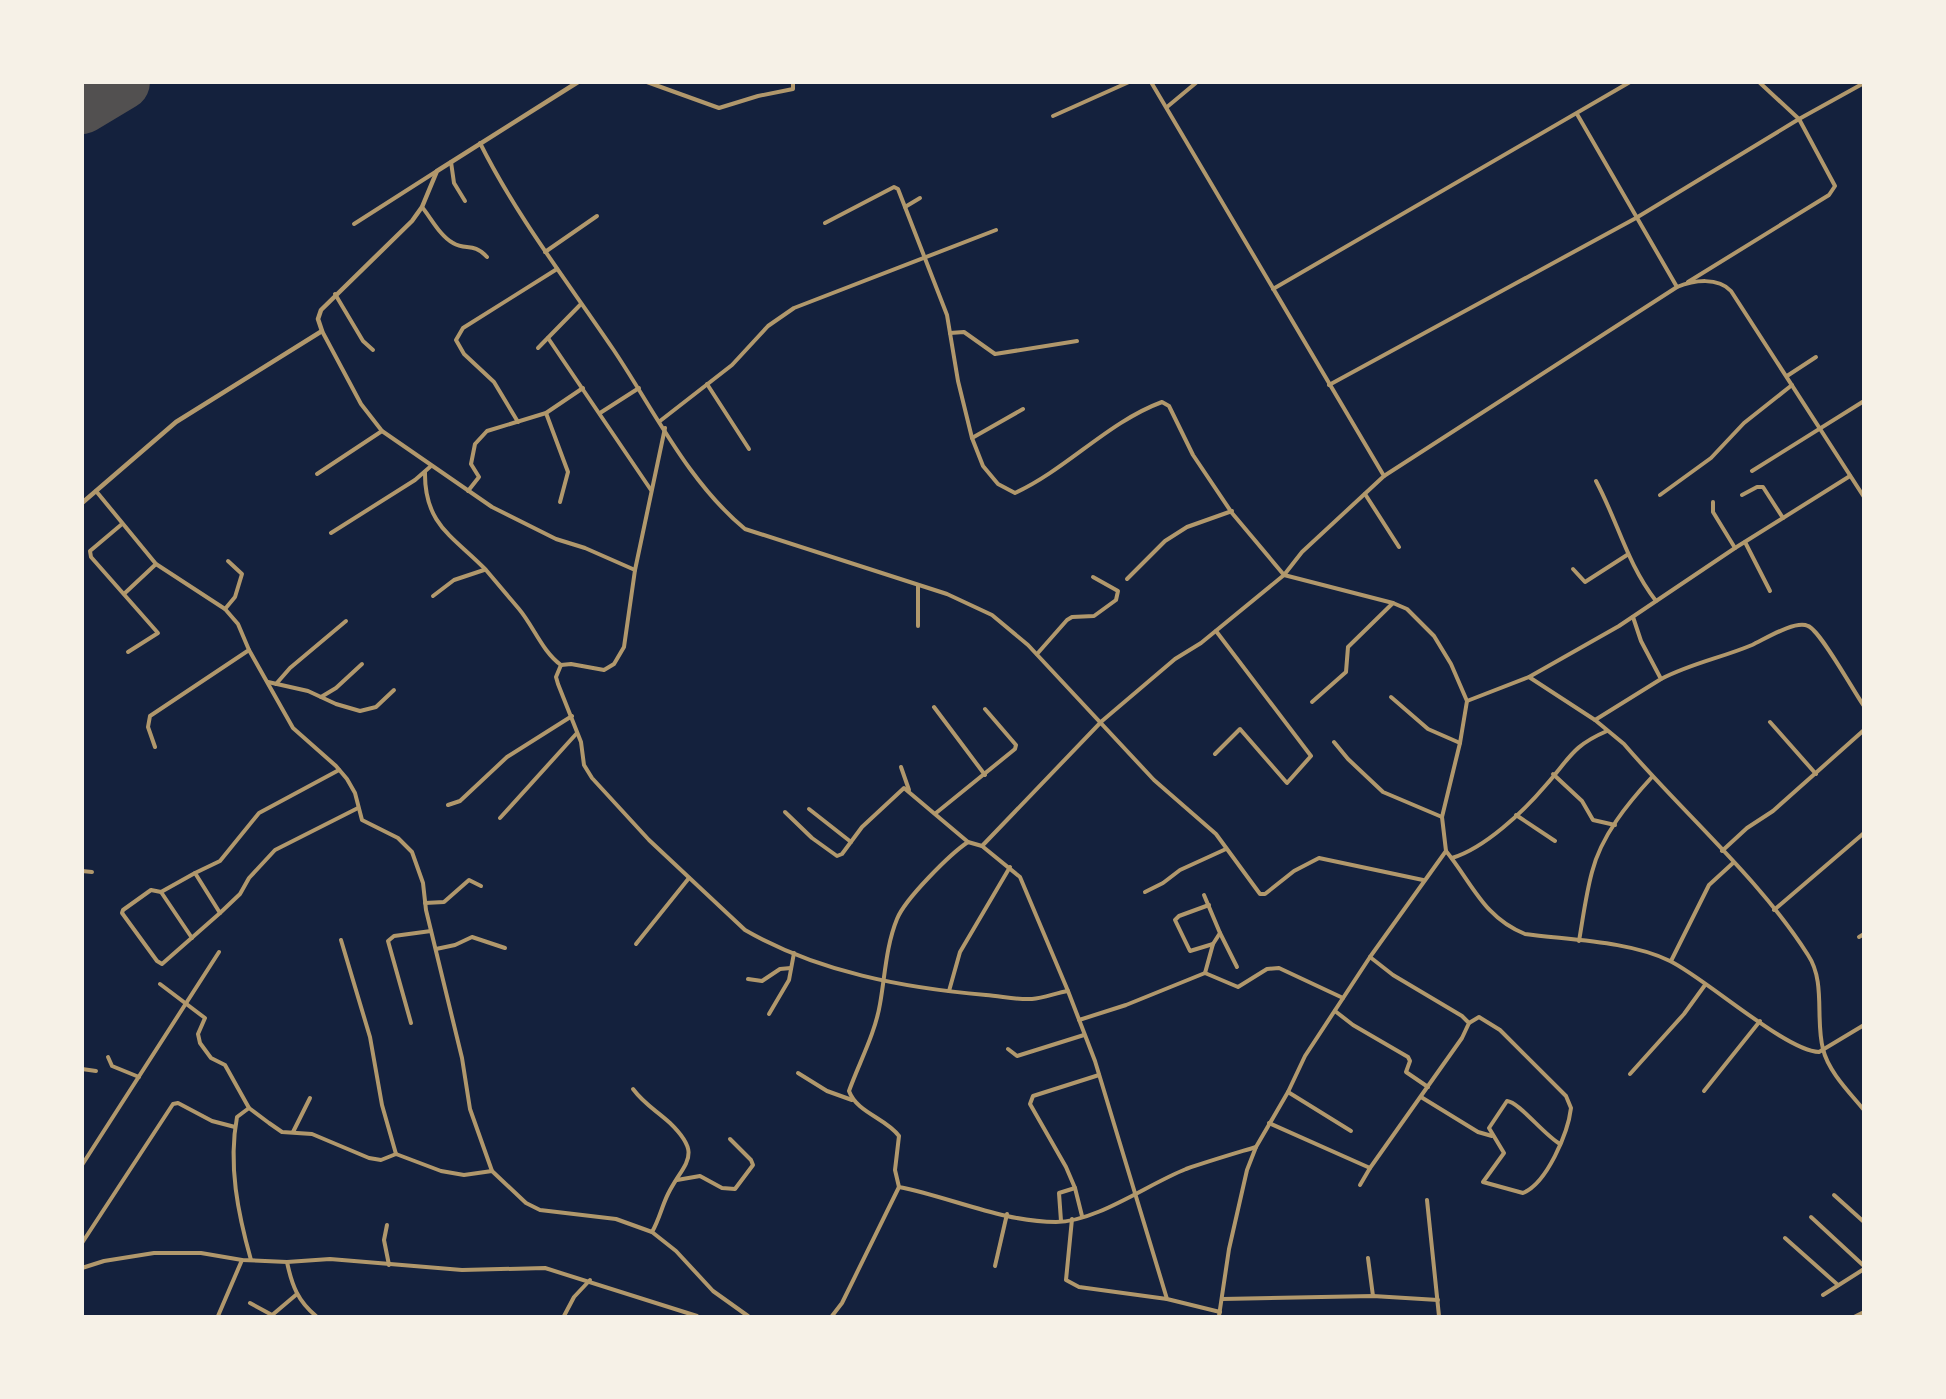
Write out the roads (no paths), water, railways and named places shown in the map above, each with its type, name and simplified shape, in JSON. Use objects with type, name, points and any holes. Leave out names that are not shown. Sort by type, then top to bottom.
[{"type":"street","points":[[354,224],[578,82]]},
{"type":"street","points":[[647,82],[719,108],[792,89],[793,82]]},
{"type":"street","points":[[1053,116],[1129,82]]},
{"type":"street","points":[[1152,82],[1384,476]]},
{"type":"street","points":[[1167,107],[1197,82]]},
{"type":"street","points":[[1273,289],[1630,82]]},
{"type":"street","points":[[982,846],[1102,722],[1175,659],[1216,630],[1284,575],[1302,552],[1384,476],[1834,189],[1836,183],[1799,119],[1759,82]]},
{"type":"street","points":[[1329,385],[1636,218],[1863,83]]},
{"type":"street","points":[[1577,114],[1677,287]]},
{"type":"street","points":[[480,143],[499,180],[545,252],[664,428],[723,511],[745,529],[947,594],[992,615],[1037,654],[1154,780],[1204,822],[1262,895],[1294,871],[1319,858],[1423,880]]},
{"type":"street","points":[[451,162],[454,183],[465,201]]},
{"type":"street","points":[[437,171],[422,207],[412,221],[335,293],[318,314],[322,331],[361,404],[382,431],[492,507],[556,539],[585,548],[635,570]]},
{"type":"street","points":[[825,223],[894,187],[898,189],[947,315],[972,438],[982,466],[998,484],[1015,493],[1040,481],[1109,432],[1162,402],[1169,406],[1194,455],[1232,511],[1284,575],[1393,603],[1407,609],[1434,636],[1451,664],[1467,700],[1460,743],[1442,817],[1446,850],[1492,915],[1506,927],[1525,934],[1646,952],[1671,961],[1760,1021],[1808,1050],[1823,1050],[1863,1025]]},
{"type":"street","points":[[905,207],[920,198]]},
{"type":"street","points":[[422,207],[446,238],[456,245],[476,247],[487,257]]},
{"type":"street","points":[[545,252],[597,216]]},
{"type":"street","points":[[660,421],[753,345],[768,326],[794,308],[996,230]]},
{"type":"street","points":[[518,422],[494,382],[464,354],[456,340],[463,328],[557,269]]},
{"type":"street","points":[[1684,284],[1716,281],[1725,285],[1787,376],[1863,497]]},
{"type":"street","points":[[335,293],[363,341],[373,350]]},
{"type":"street","points":[[538,348],[581,304]]},
{"type":"street","points":[[82,503],[176,422],[322,331]]},
{"type":"street","points":[[950,333],[964,332],[995,354],[1077,341]]},
{"type":"street","points":[[548,338],[652,491]]},
{"type":"street","points":[[1787,376],[1816,357]]},
{"type":"street","points":[[707,384],[749,449]]},
{"type":"street","points":[[1660,495],[1711,458],[1744,423],[1792,385]]},
{"type":"street","points":[[468,491],[476,485],[479,477],[471,464],[475,444],[487,431],[546,413],[583,387]]},
{"type":"street","points":[[600,413],[639,388]]},
{"type":"street","points":[[1752,471],[1863,401]]},
{"type":"street","points":[[972,438],[1023,409]]},
{"type":"street","points":[[546,413],[568,472],[560,502]]},
{"type":"street","points":[[425,472],[426,497],[436,519],[448,537],[485,570],[521,612],[552,658],[561,665],[571,664],[604,670],[614,664],[624,647],[635,570],[664,428]]},
{"type":"street","points":[[317,474],[382,431]]},
{"type":"street","points":[[330,533],[431,466]]},
{"type":"street","points":[[1467,700],[1529,677],[1633,617],[1745,542],[1850,476]]},
{"type":"street","points":[[1596,481],[1611,508],[1627,555],[1639,579],[1656,601]]},
{"type":"street","points":[[1742,495],[1757,486],[1763,487],[1783,518]]},
{"type":"street","points":[[96,491],[156,564],[225,609],[238,624],[249,650],[293,728],[339,770],[355,793],[362,820],[398,838],[412,852],[423,883],[431,931],[462,1058],[470,1109],[492,1171],[526,1203],[540,1209],[616,1220],[652,1232],[676,1251],[713,1291],[748,1317]]},
{"type":"street","points":[[1365,494],[1399,547]]},
{"type":"street","points":[[1713,502],[1713,513],[1736,548]]},
{"type":"street","points":[[1127,579],[1165,541],[1187,527],[1232,511]]},
{"type":"street","points":[[122,524],[90,551],[91,557],[125,592],[158,633],[128,652]]},
{"type":"street","points":[[1745,542],[1770,591]]},
{"type":"street","points":[[1572,569],[1585,582],[1627,555]]},
{"type":"street","points":[[225,609],[241,584],[242,574],[228,561]]},
{"type":"street","points":[[125,592],[156,564]]},
{"type":"street","points":[[433,596],[454,580],[485,570]]},
{"type":"street","points":[[1037,654],[1067,620],[1072,617],[1094,616],[1116,600],[1118,591],[1093,577]]},
{"type":"street","points":[[918,585],[918,626]]},
{"type":"street","points":[[1312,702],[1346,672],[1348,647],[1393,603]]},
{"type":"street","points":[[1633,617],[1641,641],[1661,679]]},
{"type":"street","points":[[276,684],[290,668],[346,621]]},
{"type":"street","points":[[1595,720],[1661,679],[1691,664],[1751,645],[1779,631],[1807,625],[1822,641],[1863,706]]},
{"type":"street","points":[[1215,754],[1240,729],[1287,783],[1311,756],[1216,630]]},
{"type":"street","points":[[155,747],[148,727],[150,716],[249,650]]},
{"type":"street","points":[[320,697],[336,688],[362,664]]},
{"type":"street","points":[[561,665],[556,676],[578,733],[584,765],[592,778],[689,878],[745,930],[828,966],[882,980],[949,991],[1032,999],[1068,991]]},
{"type":"street","points":[[1529,677],[1595,720],[1624,744],[1774,910],[1810,957],[1819,996],[1823,1050],[1833,1069],[1863,1110]]},
{"type":"street","points":[[267,682],[360,711],[376,707],[394,690]]},
{"type":"street","points":[[1391,697],[1428,729],[1460,743]]},
{"type":"street","points":[[934,707],[985,775]]},
{"type":"street","points":[[936,813],[1013,753],[1016,745],[985,709]]},
{"type":"street","points":[[448,805],[460,801],[507,757],[572,716]]},
{"type":"street","points":[[1770,722],[1816,774]]},
{"type":"street","points":[[1722,851],[1816,774],[1863,730]]},
{"type":"street","points":[[1452,858],[1464,855],[1485,842],[1516,815],[1575,748],[1608,731]]},
{"type":"street","points":[[500,818],[578,733]]},
{"type":"street","points":[[1334,742],[1348,759],[1383,792],[1442,817]]},
{"type":"street","points":[[901,767],[909,790]]},
{"type":"street","points":[[339,770],[259,813],[220,861],[161,892],[151,890],[122,913],[157,961],[162,964],[240,894],[249,878],[275,850],[358,807]]},
{"type":"street","points":[[1553,774],[1582,801],[1593,820],[1615,826]]},
{"type":"street","points":[[1579,941],[1593,870],[1628,803],[1652,777]]},
{"type":"street","points":[[785,812],[832,853],[842,854],[897,792],[904,788],[968,842],[982,846],[1020,877],[1068,991],[1099,1075],[1137,1191],[1149,1242],[1167,1299]]},
{"type":"street","points":[[809,809],[851,842]]},
{"type":"street","points":[[1516,815],[1555,841]]},
{"type":"street","points":[[1774,910],[1863,832]]},
{"type":"street","points":[[852,1100],[849,1091],[880,1006],[882,980],[897,917],[954,851],[968,842]]},
{"type":"street","points":[[1145,892],[1163,883],[1179,870],[1226,849]]},
{"type":"street","points":[[1072,1219],[1066,1280],[1079,1287],[1167,1299],[1220,1314],[1229,1250],[1247,1170],[1256,1147],[1288,1092],[1305,1056],[1370,957],[1446,850]]},
{"type":"street","points":[[1671,961],[1709,885],[1733,863]]},
{"type":"street","points":[[949,991],[960,952],[1010,867]]},
{"type":"street","points":[[82,872],[92,872]]},
{"type":"street","points":[[195,873],[220,913]]},
{"type":"street","points":[[636,944],[689,878]]},
{"type":"street","points":[[425,903],[444,902],[469,880],[481,886]]},
{"type":"street","points":[[161,892],[192,938]]},
{"type":"street","points":[[1204,895],[1237,967]]},
{"type":"street","points":[[1209,905],[1179,916],[1175,920],[1190,951],[1213,944]]},
{"type":"street","points":[[411,1023],[388,941],[394,936],[431,931]]},
{"type":"street","points":[[1205,973],[1213,944],[1220,933]]},
{"type":"street","points":[[1859,937],[1863,934]]},
{"type":"street","points":[[436,949],[472,938],[505,948]]},
{"type":"street","points":[[341,940],[370,1037],[382,1105],[396,1154]]},
{"type":"street","points":[[82,1165],[188,1004],[219,952]]},
{"type":"street","points":[[769,1014],[789,980],[794,953]]},
{"type":"street","points":[[1370,957],[1393,975],[1452,1009],[1469,1023]]},
{"type":"street","points":[[748,979],[762,981],[780,969],[791,968]]},
{"type":"street","points":[[1079,1020],[1126,1005],[1205,973],[1238,987],[1267,969],[1279,968],[1343,998]]},
{"type":"street","points":[[159,984],[205,1018],[198,1034],[200,1043],[211,1058],[225,1065],[249,1108],[282,1132],[312,1134],[369,1158],[381,1160],[396,1154],[441,1171],[464,1175],[492,1171]]},
{"type":"street","points":[[1630,1074],[1684,1014],[1705,985]]},
{"type":"street","points":[[1335,1011],[1353,1025],[1408,1057],[1410,1061],[1406,1072],[1428,1087]]},
{"type":"street","points":[[1360,1185],[1469,1023],[1479,1017],[1500,1030],[1570,1101],[1570,1118],[1560,1144],[1537,1186],[1523,1193],[1483,1182],[1504,1153],[1492,1136],[1489,1125],[1509,1100],[1546,1136],[1560,1144]]},
{"type":"street","points":[[1704,1091],[1760,1021]]},
{"type":"street","points":[[1008,1049],[1017,1056],[1085,1035]]},
{"type":"street","points":[[108,1057],[112,1066],[140,1077]]},
{"type":"street","points":[[82,1069],[96,1071]]},
{"type":"street","points":[[798,1073],[827,1091],[852,1100],[894,1129],[899,1136],[895,1170],[899,1187],[842,1303],[832,1317]]},
{"type":"street","points":[[1082,1216],[1075,1188],[1056,1146],[1030,1104],[1034,1096],[1099,1075]]},
{"type":"street","points":[[633,1089],[645,1106],[670,1123],[689,1151],[688,1163],[652,1232]]},
{"type":"street","points":[[1288,1092],[1351,1131]]},
{"type":"street","points":[[1421,1097],[1471,1128],[1492,1136]]},
{"type":"street","points":[[293,1132],[310,1098]]},
{"type":"street","points":[[82,1243],[173,1104],[178,1103],[212,1121],[235,1127]]},
{"type":"street","points":[[249,1108],[237,1117],[235,1127],[237,1213],[250,1260]]},
{"type":"street","points":[[1269,1124],[1370,1168]]},
{"type":"street","points":[[677,1181],[700,1176],[722,1188],[735,1189],[753,1165],[730,1138]]},
{"type":"street","points":[[899,1187],[1007,1214],[1061,1221],[1097,1213],[1137,1191],[1187,1169],[1256,1147]]},
{"type":"street","points":[[1061,1221],[1059,1193],[1075,1188]]},
{"type":"street","points":[[1834,1195],[1863,1222]]},
{"type":"street","points":[[1427,1200],[1439,1317]]},
{"type":"street","points":[[995,1266],[1007,1214]]},
{"type":"street","points":[[1811,1217],[1863,1267],[1823,1295]]},
{"type":"street","points":[[387,1225],[384,1240],[389,1265]]},
{"type":"street","points":[[1785,1238],[1838,1285]]},
{"type":"street","points":[[82,1268],[104,1261],[154,1253],[201,1253],[242,1260],[286,1262],[330,1259],[462,1270],[545,1268],[590,1280],[698,1317]]},
{"type":"street","points":[[1368,1258],[1373,1296]]},
{"type":"street","points":[[218,1317],[242,1260]]},
{"type":"street","points":[[286,1262],[297,1294],[303,1305],[316,1317]]},
{"type":"street","points":[[564,1317],[574,1297],[590,1280]]},
{"type":"street","points":[[250,1303],[272,1316],[297,1294]]},
{"type":"street","points":[[1222,1299],[1373,1296],[1438,1300]]},
{"type":"street","points":[[1856,1317],[1863,1312]]}]
